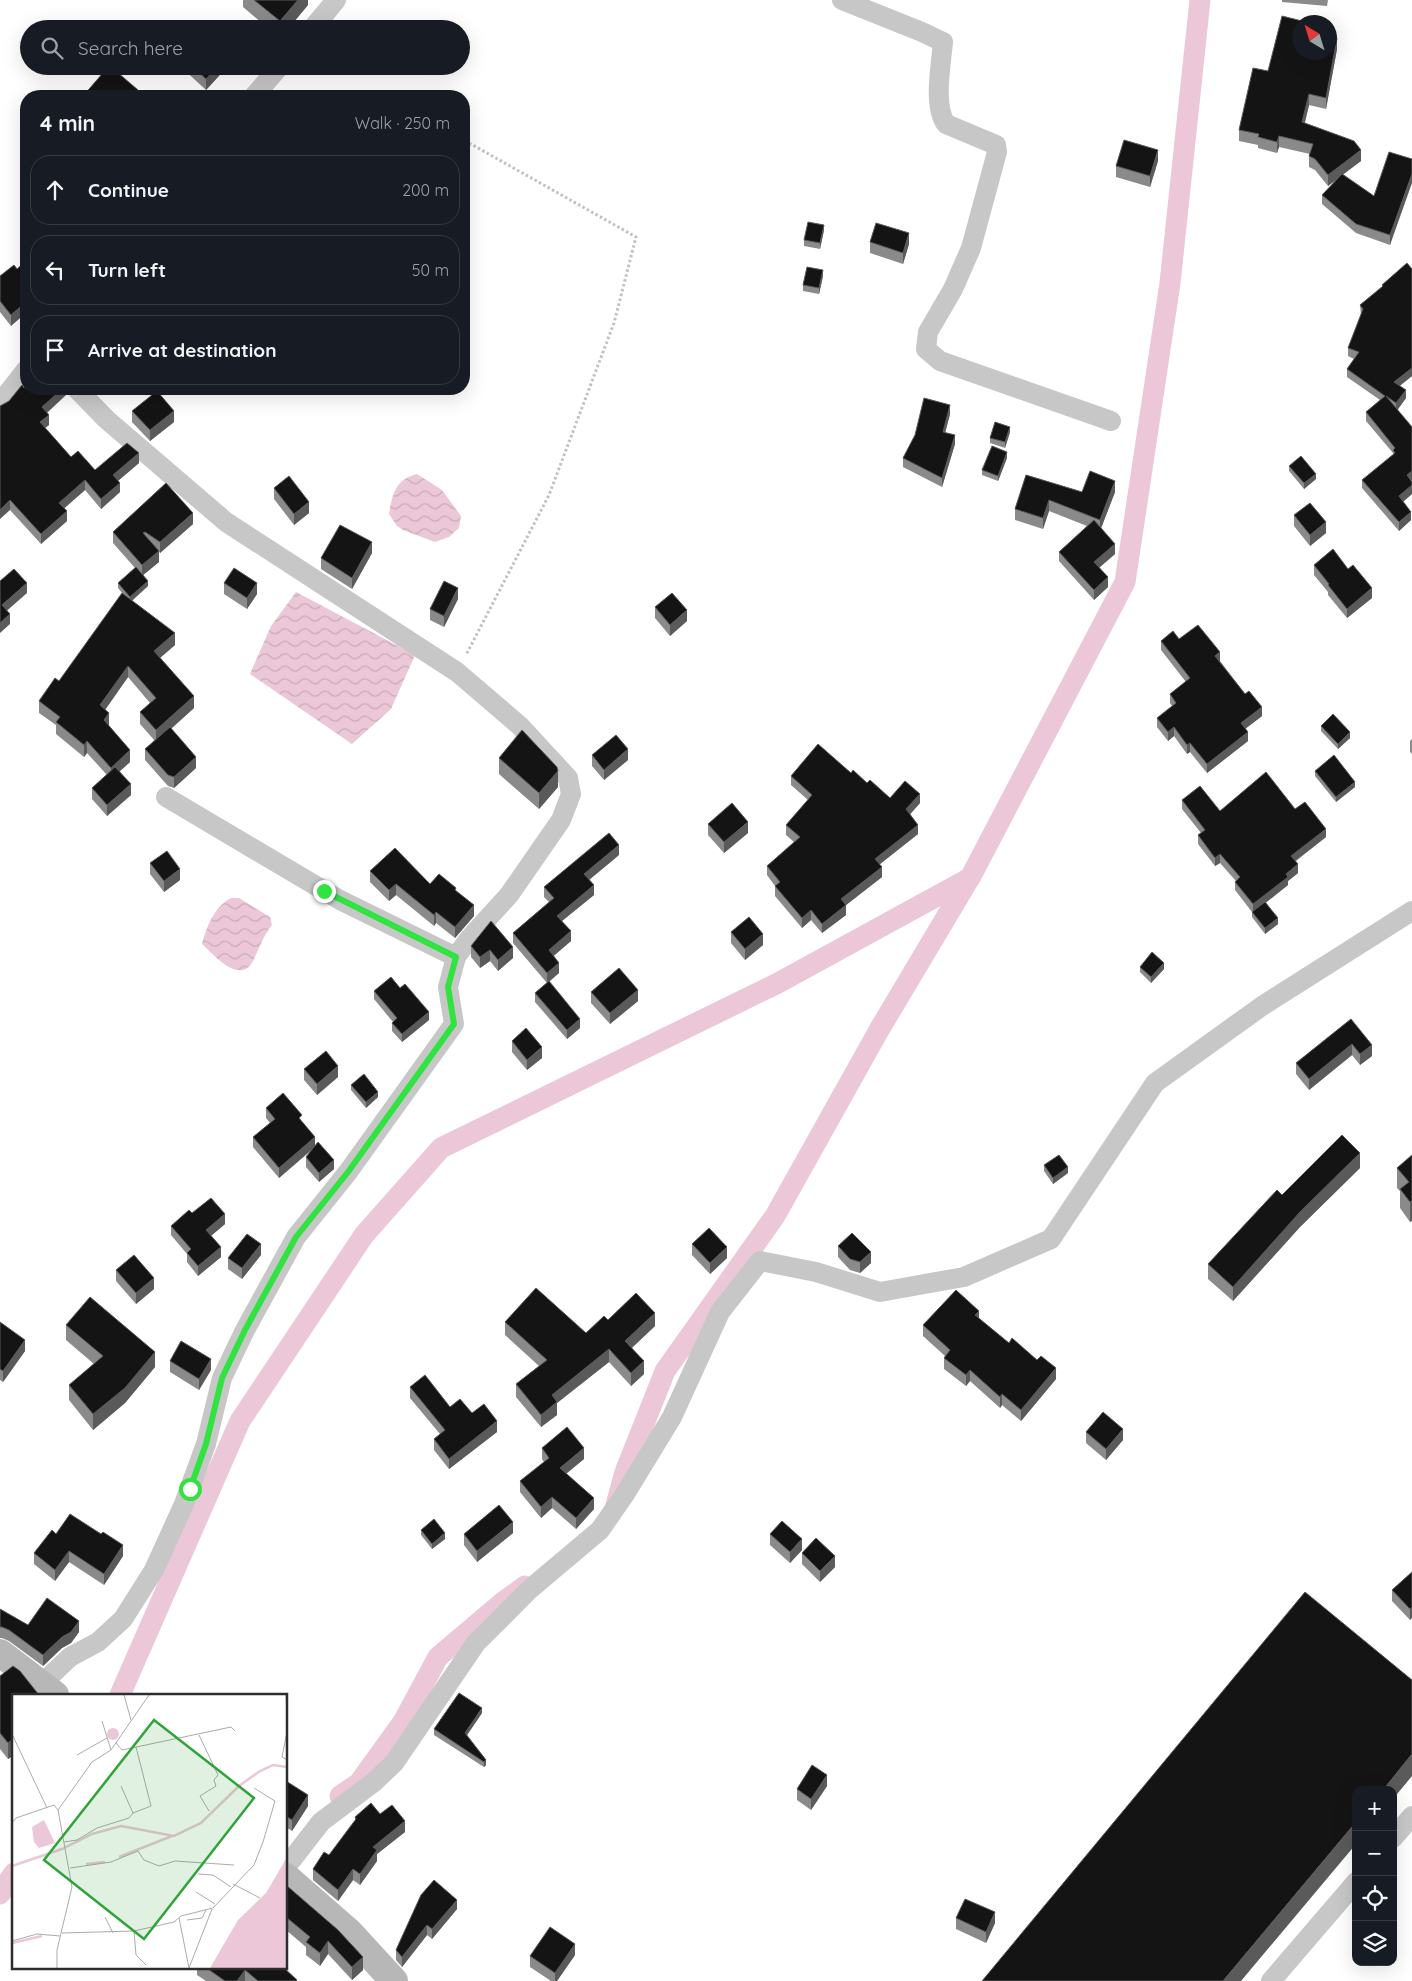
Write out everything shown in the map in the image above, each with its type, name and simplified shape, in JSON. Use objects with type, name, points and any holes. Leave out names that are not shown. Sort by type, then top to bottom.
[{"type":"main road","points":[[0,1653],[50,1691]]},
{"type":"main road","points":[[288,1878],[349,1932],[394,1981]]},
{"type":"street","points":[[319,20],[336,0]]},
{"type":"street","points":[[842,0],[942,42],[939,101],[941,117],[946,124],[996,145],[997,152],[971,248],[953,289],[928,332],[926,349],[940,361],[1111,421]]},
{"type":"street","points":[[259,90],[272,75]]},
{"type":"street","points":[[0,403],[20,378]]},
{"type":"street","points":[[50,1691],[50,1676],[70,1657],[98,1642],[123,1619],[154,1570],[184,1504],[206,1444],[222,1378],[264,1296],[296,1237],[348,1172],[454,1024],[448,987],[456,957],[468,940],[509,895],[561,820],[571,794],[568,778],[554,761],[520,726],[457,672],[226,522],[106,419],[83,395]]},
{"type":"street","points":[[166,797],[340,900],[456,957]]},
{"type":"street","points":[[288,1864],[322,1822],[394,1764],[476,1643],[530,1589],[600,1530],[625,1494],[672,1417],[720,1312],[760,1261],[816,1272],[880,1292],[964,1277],[1052,1239],[1155,1083],[1262,1006],[1412,911]]},
{"type":"street","points":[[1397,1833],[1412,1816]]},
{"type":"street","points":[[1271,1981],[1352,1887]]},
{"type":"path","points":[[457,672],[549,495],[614,323],[636,238],[470,144]]},
{"type":"water","points":[[417,474],[442,490],[461,516],[459,528],[449,537],[435,542],[403,530],[397,526],[389,514],[396,488],[410,476]]},
{"type":"water","points":[[296,592],[415,655],[391,709],[352,744],[250,674],[271,626]]},
{"type":"water","points":[[231,898],[239,898],[270,917],[272,925],[263,938],[253,961],[248,968],[241,970],[227,966],[202,944],[209,924],[216,912],[220,906]]},
{"type":"building","points":[[254,0],[298,0],[281,20]]},
{"type":"building","points":[[1282,16],[1292,18],[1292,60],[1333,60],[1326,98],[1309,94],[1302,122],[1354,141],[1361,150],[1328,175],[1315,159],[1309,156],[1313,144],[1279,136],[1277,142],[1258,137],[1259,134],[1239,130],[1253,68],[1268,71]]},
{"type":"building","points":[[101,75],[120,75],[138,90],[88,90]]},
{"type":"building","points":[[202,75],[210,75],[206,79]]},
{"type":"building","points":[[1124,140],[1158,150],[1150,176],[1116,166]]},
{"type":"building","points":[[1389,152],[1412,159],[1412,174],[1390,235],[1356,224],[1322,195],[1342,174],[1374,196]]},
{"type":"building","points":[[808,222],[824,225],[820,243],[804,240]]},
{"type":"building","points":[[876,223],[909,233],[903,253],[870,242]]},
{"type":"building","points":[[1407,263],[1412,269],[1412,368],[1394,382],[1406,390],[1396,403],[1386,396],[1412,427],[1412,471],[1407,475],[1412,485],[1399,496],[1411,512],[1399,522],[1362,480],[1395,453],[1393,450],[1395,448],[1366,412],[1385,396],[1347,369],[1359,352],[1348,348],[1363,309],[1360,305]]},
{"type":"building","points":[[14,265],[17,269],[20,266],[20,307],[11,315],[0,301],[0,276]]},
{"type":"building","points":[[807,267],[823,270],[819,288],[803,285]]},
{"type":"building","points":[[20,387],[20,395],[55,395],[42,407],[49,415],[40,422],[71,457],[78,451],[95,470],[127,443],[139,453],[113,475],[120,483],[101,499],[85,480],[59,503],[67,511],[41,534],[10,500],[0,510],[0,406],[9,401]]},
{"type":"building","points":[[152,395],[160,395],[174,411],[150,430],[132,411]]},
{"type":"building","points":[[924,398],[950,405],[943,432],[955,435],[942,478],[903,458],[915,435]]},
{"type":"building","points":[[995,422],[1010,427],[1005,442],[990,438]]},
{"type":"building","points":[[992,446],[1007,452],[998,476],[982,470]]},
{"type":"building","points":[[1301,456],[1316,474],[1304,483],[1289,466]]},
{"type":"building","points":[[1090,471],[1115,481],[1100,520],[1049,500],[1043,518],[1015,509],[1026,475],[1082,492]]},
{"type":"building","points":[[289,476],[309,502],[294,514],[274,488]]},
{"type":"building","points":[[166,483],[193,513],[160,542],[145,532],[143,533],[159,551],[142,565],[113,532]]},
{"type":"building","points":[[1310,503],[1326,522],[1310,535],[1294,515]]},
{"type":"building","points":[[1094,520],[1115,544],[1094,562],[1108,577],[1094,590],[1059,552]]},
{"type":"building","points":[[340,525],[372,542],[352,578],[321,558]]},
{"type":"building","points":[[1333,549],[1348,569],[1353,565],[1372,588],[1347,609],[1314,565]]},
{"type":"building","points":[[136,567],[148,581],[130,597],[118,583]]},
{"type":"building","points":[[234,568],[257,583],[247,598],[224,583]]},
{"type":"building","points":[[14,569],[27,583],[2,605],[10,614],[0,623],[0,581]]},
{"type":"building","points":[[444,581],[458,588],[444,616],[430,609]]},
{"type":"building","points":[[122,593],[175,633],[154,651],[194,696],[156,730],[140,712],[156,698],[128,666],[100,705],[109,713],[104,720],[130,750],[111,768],[87,741],[84,745],[56,722],[60,717],[39,701],[55,678],[59,681]]},
{"type":"building","points":[[672,593],[687,610],[670,625],[655,607]]},
{"type":"building","points":[[1198,625],[1220,652],[1215,656],[1245,694],[1249,691],[1262,707],[1241,723],[1248,732],[1207,764],[1190,743],[1187,745],[1174,727],[1168,732],[1157,718],[1176,703],[1170,694],[1190,678],[1161,641],[1173,631],[1179,639]]},
{"type":"building","points":[[1333,714],[1350,732],[1338,744],[1321,726]]},
{"type":"building","points":[[170,727],[196,757],[174,777],[168,775],[145,749]]},
{"type":"building","points":[[522,730],[557,767],[558,771],[539,793],[499,758]]},
{"type":"building","points":[[616,735],[628,749],[604,770],[592,755]]},
{"type":"building","points":[[818,744],[851,773],[853,770],[867,783],[870,780],[890,798],[905,781],[920,794],[906,809],[918,825],[875,859],[882,867],[841,899],[846,905],[822,924],[811,910],[802,918],[775,886],[780,882],[767,866],[800,837],[786,825],[812,795],[791,776]]},
{"type":"building","points":[[1334,755],[1355,782],[1336,797],[1315,771]]},
{"type":"building","points":[[115,767],[131,784],[107,805],[92,788]]},
{"type":"building","points":[[1266,772],[1295,809],[1305,802],[1326,829],[1291,856],[1298,864],[1286,874],[1288,877],[1253,904],[1235,882],[1240,877],[1220,854],[1215,858],[1198,835],[1205,830],[1182,800],[1200,786],[1220,811]]},
{"type":"building","points":[[732,803],[748,822],[724,842],[708,824]]},
{"type":"building","points":[[609,833],[619,845],[584,874],[594,885],[557,916],[571,931],[549,950],[559,963],[547,973],[513,933],[554,898],[544,887]]},
{"type":"building","points":[[395,848],[430,884],[439,874],[474,905],[455,927],[436,912],[434,915],[396,884],[389,890],[370,871]]},
{"type":"building","points":[[167,851],[180,869],[164,881],[150,863]]},
{"type":"building","points":[[1265,902],[1278,918],[1265,928],[1252,912]]},
{"type":"building","points":[[749,917],[763,934],[745,949],[731,932]]},
{"type":"building","points":[[491,921],[513,947],[498,960],[490,950],[480,957],[471,946]]},
{"type":"building","points":[[1152,952],[1164,963],[1151,977],[1140,967]]},
{"type":"building","points":[[619,968],[638,990],[610,1013],[591,992]]},
{"type":"building","points":[[391,977],[400,988],[405,984],[429,1012],[402,1034],[392,1023],[397,1018],[374,991]]},
{"type":"building","points":[[549,981],[580,1019],[567,1030],[535,993]]},
{"type":"building","points":[[1351,1019],[1372,1045],[1360,1054],[1352,1044],[1309,1079],[1296,1063]]},
{"type":"building","points":[[526,1028],[542,1047],[527,1060],[512,1041]]},
{"type":"building","points":[[326,1051],[338,1066],[317,1084],[304,1069]]},
{"type":"building","points":[[364,1074],[378,1092],[366,1102],[351,1085]]},
{"type":"building","points":[[283,1093],[302,1115],[299,1118],[315,1137],[279,1168],[253,1137],[275,1119],[266,1108]]},
{"type":"building","points":[[1342,1135],[1360,1153],[1300,1212],[1233,1287],[1208,1264],[1277,1190],[1282,1195]]},
{"type":"building","points":[[318,1142],[334,1160],[319,1173],[306,1157]]},
{"type":"building","points":[[1059,1155],[1068,1167],[1053,1178],[1044,1165]]},
{"type":"building","points":[[1412,1155],[1412,1201],[1410,1202],[1400,1189],[1409,1182],[1397,1168]]},
{"type":"building","points":[[211,1198],[225,1214],[206,1230],[221,1247],[198,1266],[187,1253],[191,1249],[171,1226],[189,1210],[192,1213]]},
{"type":"building","points":[[709,1228],[727,1247],[710,1263],[692,1244]]},
{"type":"building","points":[[852,1233],[871,1252],[860,1262],[850,1259],[838,1246]]},
{"type":"building","points":[[247,1234],[261,1244],[242,1268],[228,1258]]},
{"type":"building","points":[[134,1255],[154,1278],[136,1293],[116,1270]]},
{"type":"building","points":[[536,1288],[586,1333],[604,1316],[608,1320],[636,1293],[655,1313],[625,1341],[644,1361],[631,1373],[609,1349],[552,1395],[557,1402],[541,1415],[516,1384],[547,1360],[505,1322]]},
{"type":"building","points":[[956,1290],[979,1311],[975,1315],[1009,1343],[1012,1338],[1037,1360],[1041,1356],[1056,1368],[1021,1410],[1002,1394],[1000,1397],[970,1370],[966,1375],[944,1358],[950,1350],[923,1325]]},
{"type":"building","points":[[90,1297],[155,1352],[125,1388],[93,1414],[69,1385],[103,1356],[66,1325]]},
{"type":"building","points":[[0,1322],[25,1340],[3,1371],[0,1369]]},
{"type":"building","points":[[181,1341],[211,1359],[199,1379],[170,1361]]},
{"type":"building","points":[[425,1375],[450,1407],[460,1399],[472,1413],[484,1404],[497,1421],[449,1459],[434,1439],[445,1430],[410,1387]]},
{"type":"building","points":[[1103,1412],[1123,1429],[1106,1449],[1086,1432]]},
{"type":"building","points":[[567,1427],[584,1448],[560,1468],[594,1498],[576,1518],[552,1497],[541,1507],[520,1481],[549,1458],[542,1448]]},
{"type":"building","points":[[499,1505],[513,1522],[477,1551],[464,1534]]},
{"type":"building","points":[[70,1514],[101,1534],[103,1532],[123,1545],[104,1574],[69,1551],[55,1570],[34,1553],[52,1530],[56,1534]]},
{"type":"building","points":[[434,1519],[445,1533],[432,1544],[421,1530]]},
{"type":"building","points":[[782,1521],[802,1539],[790,1552],[770,1534]]},
{"type":"building","points":[[816,1538],[835,1556],[820,1571],[802,1553]]},
{"type":"building","points":[[1412,1572],[1412,1607],[1410,1609],[1392,1590]]},
{"type":"building","points":[[1305,1592],[1412,1680],[1412,1754],[1386,1786],[1352,1786],[1352,1827],[1223,1981],[982,1981]]},
{"type":"building","points":[[47,1598],[79,1621],[71,1632],[62,1637],[43,1655],[9,1630],[0,1627],[0,1609],[28,1625]]},
{"type":"building","points":[[13,1666],[20,1671],[38,1694],[12,1694],[12,1740],[8,1743],[0,1733],[0,1676]]},
{"type":"building","points":[[459,1693],[482,1708],[465,1733],[486,1760],[484,1762],[434,1729]]},
{"type":"building","points":[[812,1765],[827,1775],[811,1799],[797,1789]]},
{"type":"building","points":[[288,1782],[308,1795],[292,1820],[288,1817]]},
{"type":"building","points":[[371,1803],[380,1814],[392,1805],[405,1821],[373,1847],[377,1850],[360,1874],[353,1869],[338,1890],[313,1869],[324,1852],[329,1855],[356,1819],[355,1817]]},
{"type":"building","points":[[434,1880],[457,1900],[432,1929],[427,1925],[402,1957],[396,1950],[421,1895]]},
{"type":"building","points":[[288,1887],[338,1930],[363,1957],[352,1967],[328,1941],[320,1953],[306,1942],[310,1937],[288,1919]]},
{"type":"building","points":[[965,1899],[995,1912],[986,1932],[956,1918]]},
{"type":"building","points":[[550,1927],[575,1944],[555,1973],[530,1956]]},
{"type":"building","points":[[206,1968],[284,1968],[297,1980],[258,1981],[245,1970],[237,1981],[225,1981]]},
{"type":"waterway","points":[[120,1694],[240,1421],[364,1235],[441,1148],[778,983],[970,878],[1125,582],[1170,283],[1200,0]]},
{"type":"waterway","points":[[616,1505],[625,1472],[665,1371],[775,1216],[879,1030],[969,879]]},
{"type":"waterway","points":[[340,1796],[359,1783],[403,1722],[438,1657],[503,1602],[525,1586]]},
{"type":"waterway","points":[[0,1894],[12,1876]]},
{"type":"route","points":[[190,1489],[206,1444],[222,1378],[245,1330],[296,1237],[348,1172],[454,1024],[448,987],[456,957],[324,891]]}]
